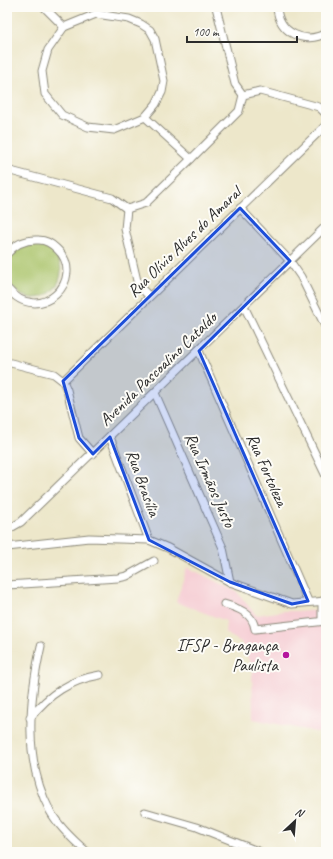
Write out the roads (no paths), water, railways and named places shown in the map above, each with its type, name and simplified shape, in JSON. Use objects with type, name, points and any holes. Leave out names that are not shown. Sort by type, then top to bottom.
[{"type":"street","points":[[44,7],[64,28]]},
{"type":"street","points":[[216,7],[235,84],[243,94]]},
{"type":"street","points":[[277,7],[280,22],[287,30],[296,36],[316,38],[326,33]]},
{"type":"street","points":[[96,14],[129,19],[142,24],[150,30],[155,39],[164,81],[162,92],[156,104],[145,117],[114,130],[88,127],[62,115],[45,94],[42,71],[48,50],[64,28],[96,14]]},
{"type":"street","points":[[243,94],[260,91],[319,107],[326,114]]},
{"type":"street","points":[[127,209],[146,203],[192,160],[239,111],[243,94]]},
{"type":"street","points":[[145,117],[192,160]]},
{"type":"street","name":"Rua Olívio Alves do Amaral","points":[[63,381],[326,125]]},
{"type":"street","points":[[7,170],[112,198],[127,209]]},
{"type":"street","points":[[240,208],[290,261],[301,277],[326,328]]},
{"type":"street","points":[[127,209],[125,229],[138,284],[149,296]]},
{"type":"street","name":"Avenida Pascoalino Cataldo","points":[[7,530],[21,522],[93,454],[326,226]]},
{"type":"street","points":[[7,254],[9,246],[31,239],[41,240],[51,244],[62,256],[67,271],[65,281],[60,291],[53,298],[43,303],[33,304],[22,301],[13,296],[7,288]]},
{"type":"street","points":[[244,306],[326,476]]},
{"type":"street","name":"Rua Fortoleza","points":[[198,350],[308,601]]},
{"type":"street","points":[[7,362],[54,374],[63,381],[67,390],[79,438],[93,454]]},
{"type":"street","name":"Rua Irmãos Justo","points":[[155,393],[223,548],[230,582]]},
{"type":"street","name":"Rua Brasília","points":[[110,437],[149,540]]},
{"type":"street","points":[[7,547],[89,538],[149,540],[230,582],[292,604],[308,601],[324,601],[324,621],[255,629],[254,622],[241,609],[224,604]]},
{"type":"street","points":[[7,586],[118,578],[127,576],[154,561]]},
{"type":"street","points":[[41,646],[33,682],[30,718],[32,754],[39,783],[50,812],[68,836],[87,852]]},
{"type":"street","points":[[30,718],[49,697],[60,688],[86,677],[100,675]]},
{"type":"street","points":[[145,812],[197,827],[260,852]]},
{"type":"place","name":"IFSP - Bragança Paulista","points":[[286,655]]}]
